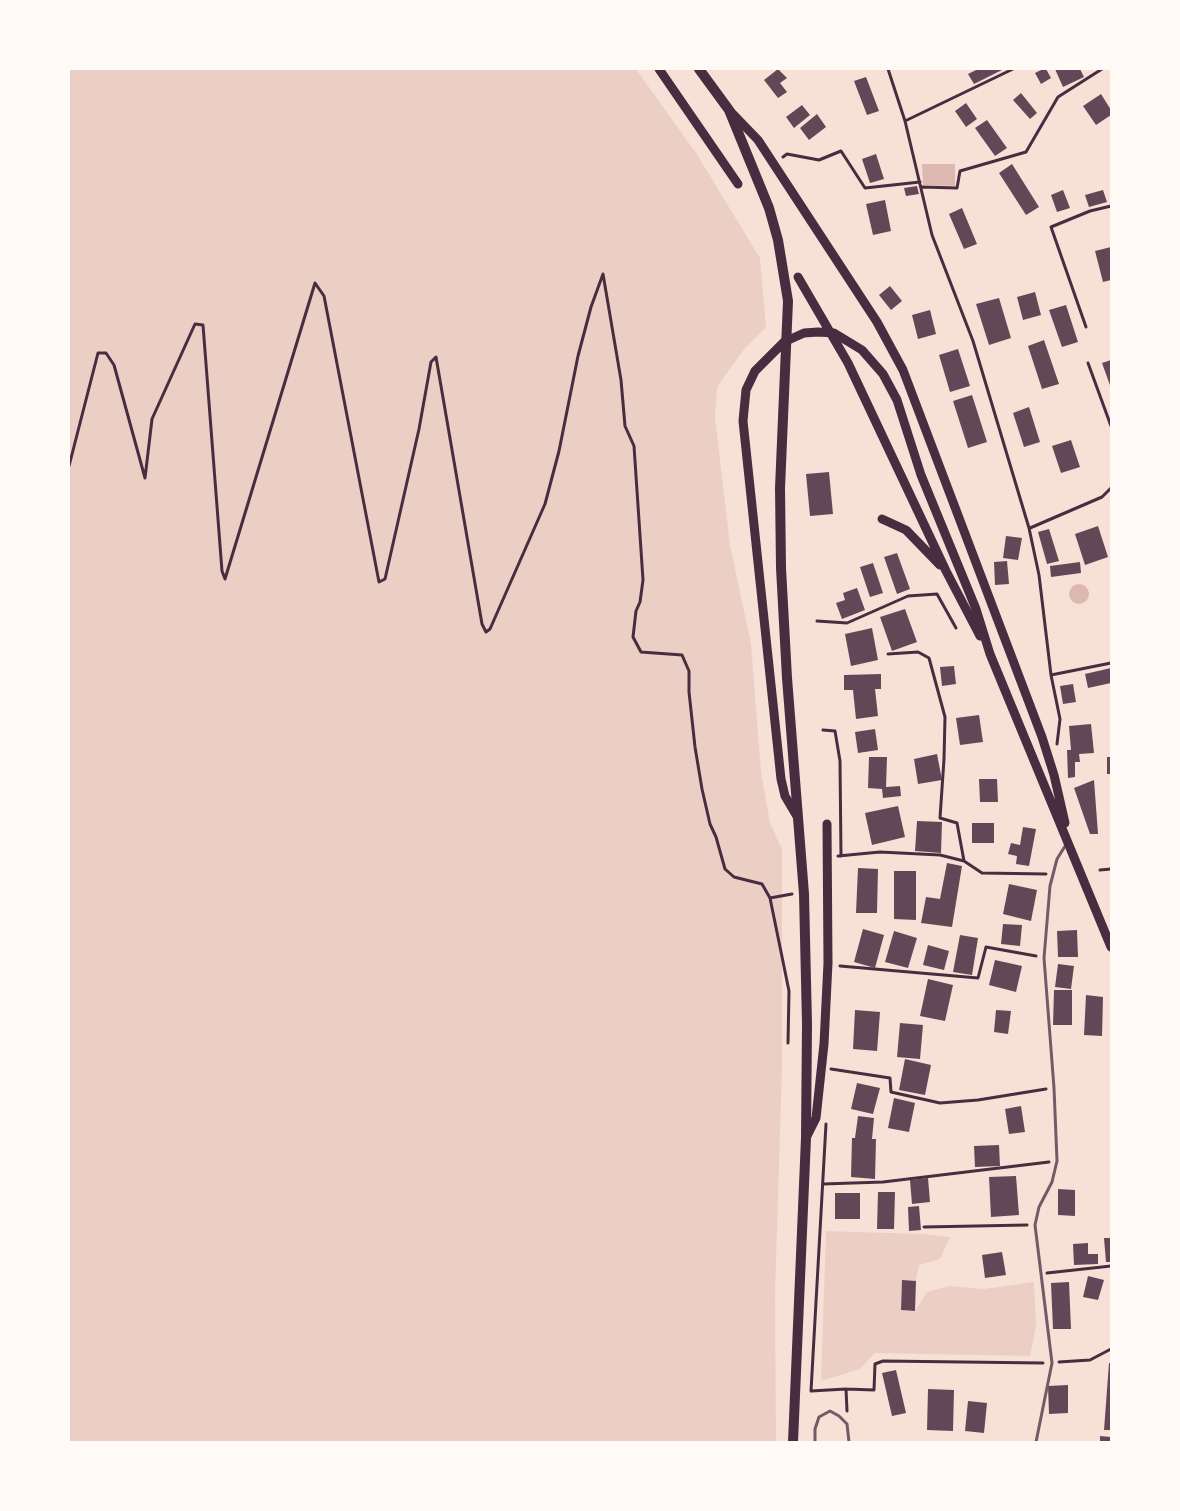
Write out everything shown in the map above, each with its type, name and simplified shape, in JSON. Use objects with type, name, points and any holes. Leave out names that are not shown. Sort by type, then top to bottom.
[{"type":"main road","points":[[659,69],[738,184]]},
{"type":"main road","points":[[699,69],[729,111],[752,132],[877,322],[903,370],[1042,737],[1056,780],[1068,840]]},
{"type":"main road","points":[[729,111],[761,187],[778,240],[784,272],[788,319],[780,488],[781,568],[787,678],[800,821],[806,948],[806,1138],[793,1442]]},
{"type":"main road","points":[[798,277],[848,363],[946,571],[990,654],[1111,947]]},
{"type":"main road","points":[[800,821],[785,796],[781,779],[743,421],[746,390],[755,370],[784,342],[804,333],[834,333],[862,350],[883,374],[897,400],[921,474],[976,609],[990,654]]},
{"type":"main road","points":[[882,519],[906,530],[946,571]]},
{"type":"main road","points":[[806,1138],[816,1118],[820,1099],[824,1044],[828,963],[827,824]]},
{"type":"lane","points":[[1036,1442],[1052,1363],[1035,1225],[1039,1207],[1052,1182],[1057,1161],[1044,957],[1050,886],[1057,859],[1068,840]]},
{"type":"lane","points":[[815,1442],[815,1429],[819,1417],[830,1411],[847,1424],[849,1442]]},
{"type":"path","points":[[888,69],[922,187],[932,235],[973,341],[1029,528],[1039,575],[1051,675],[1060,719]]},
{"type":"path","points":[[904,122],[1013,69]]},
{"type":"path","points":[[922,187],[957,188],[960,171],[1026,152],[1058,97],[1102,69]]},
{"type":"path","points":[[772,162],[787,154],[819,160],[841,151],[865,188],[920,182]]},
{"type":"path","points":[[1086,327],[1051,226],[1090,211],[1111,206]]},
{"type":"path","points":[[69,466],[98,353],[106,354],[114,365],[145,478],[152,419],[195,324],[203,325],[222,571],[225,579],[315,283],[324,296],[379,582],[385,579],[431,362],[436,357],[482,624],[486,632],[490,629],[544,504],[559,451],[578,356],[591,307],[603,274],[621,380],[625,426],[634,446],[643,580],[633,637],[641,652],[682,655],[689,671],[695,747],[702,789],[724,869],[734,877],[762,884],[770,898],[789,991],[788,1043]]},
{"type":"path","points":[[1088,363],[1111,426]]},
{"type":"path","points":[[1029,528],[1102,497],[1111,488]]},
{"type":"path","points":[[817,621],[847,623],[908,596],[937,594],[956,628]]},
{"type":"path","points":[[888,654],[918,652],[929,658],[945,717],[940,818],[957,823],[964,861]]},
{"type":"path","points":[[1051,675],[1111,663]]},
{"type":"path","points":[[824,730],[835,730],[840,760],[841,856],[880,852],[940,855],[964,861],[982,873],[1053,874]]},
{"type":"path","points":[[1100,870],[1111,869]]},
{"type":"path","points":[[834,965],[978,978],[986,947],[1044,957]]},
{"type":"path","points":[[830,1069],[890,1078],[891,1092],[940,1103],[978,1100],[1054,1088]]},
{"type":"path","points":[[811,1391],[822,1184],[883,1182],[1057,1161]]},
{"type":"path","points":[[924,1227],[1035,1225]]},
{"type":"path","points":[[1042,1274],[1111,1266]]},
{"type":"path","points":[[795,1391],[874,1390],[875,1364],[883,1361],[1052,1363],[1090,1360],[1111,1349]]},
{"type":"path","points":[[846,1389],[847,1424]]},
{"type":"shaded area","points":[[69,69],[636,69],[696,153],[760,258],[766,327],[745,348],[717,387],[715,417],[730,545],[751,644],[761,772],[770,823],[782,849],[782,1069],[775,1294],[776,1442],[69,1442]]},
{"type":"shaded area","points":[[922,164],[955,164],[955,186],[923,185]]},
{"type":"shaded area","points":[[1079,584],[1086,587],[1089,594],[1086,601],[1079,604],[1072,601],[1069,594],[1072,587]]},
{"type":"shaded area","points":[[826,1231],[950,1237],[940,1259],[919,1265],[916,1281],[902,1281],[901,1310],[915,1311],[927,1292],[949,1286],[984,1289],[1034,1282],[1036,1326],[1030,1356],[875,1353],[860,1369],[821,1381]]},
{"type":"building","points":[[778,69],[787,78],[780,83],[787,92],[778,98],[764,80]]},
{"type":"building","points":[[978,69],[1004,69],[974,84],[968,74]]},
{"type":"building","points":[[1046,69],[1051,78],[1041,84],[1035,73]]},
{"type":"building","points":[[1055,69],[1080,69],[1084,77],[1063,87]]},
{"type":"building","points":[[866,77],[879,111],[867,115],[854,81]]},
{"type":"building","points":[[1021,93],[1037,113],[1030,119],[1013,100]]},
{"type":"building","points":[[1101,94],[1111,110],[1111,115],[1096,125],[1083,106]]},
{"type":"building","points":[[966,103],[977,119],[966,127],[955,111]]},
{"type":"building","points":[[802,105],[810,115],[794,128],[786,117]]},
{"type":"building","points":[[817,114],[826,127],[809,140],[800,128]]},
{"type":"building","points":[[987,120],[1007,148],[995,156],[975,128]]},
{"type":"building","points":[[876,154],[884,179],[870,183],[862,159]]},
{"type":"building","points":[[1012,164],[1039,207],[1026,215],[999,173]]},
{"type":"building","points":[[917,186],[919,194],[906,196],[904,188]]},
{"type":"building","points":[[1063,190],[1070,208],[1057,212],[1051,195]]},
{"type":"building","points":[[1103,190],[1107,202],[1089,207],[1085,195]]},
{"type":"building","points":[[885,200],[891,231],[873,235],[866,204]]},
{"type":"building","points":[[962,208],[977,244],[964,249],[949,214]]},
{"type":"building","points":[[1111,247],[1111,280],[1103,282],[1095,251]]},
{"type":"building","points":[[890,286],[902,301],[891,310],[879,295]]},
{"type":"building","points":[[1035,292],[1041,315],[1023,320],[1017,297]]},
{"type":"building","points":[[999,298],[1011,338],[989,345],[976,304]]},
{"type":"building","points":[[1066,305],[1078,342],[1062,347],[1049,310]]},
{"type":"building","points":[[930,310],[936,334],[918,339],[912,315]]},
{"type":"building","points":[[1044,340],[1059,384],[1042,389],[1028,346]]},
{"type":"building","points":[[958,349],[970,386],[950,392],[939,355]]},
{"type":"building","points":[[1111,360],[1111,388],[1102,363]]},
{"type":"building","points":[[972,395],[987,442],[968,448],[953,401]]},
{"type":"building","points":[[1029,407],[1040,442],[1024,447],[1013,413]]},
{"type":"building","points":[[1071,440],[1080,467],[1061,473],[1052,446]]},
{"type":"building","points":[[829,472],[833,514],[810,516],[806,474]]},
{"type":"building","points":[[1098,526],[1108,557],[1085,565],[1075,534]]},
{"type":"building","points":[[1049,529],[1059,561],[1047,564],[1038,532]]},
{"type":"building","points":[[1006,536],[1022,538],[1018,560],[1003,558]]},
{"type":"building","points":[[897,553],[910,589],[897,594],[884,557]]},
{"type":"building","points":[[1007,561],[1009,584],[995,585],[994,562]]},
{"type":"building","points":[[1080,562],[1081,573],[1051,577],[1050,566]]},
{"type":"building","points":[[873,563],[883,593],[870,597],[860,567]]},
{"type":"building","points":[[857,588],[865,610],[842,619],[836,603],[845,600],[843,593]]},
{"type":"building","points":[[905,609],[917,642],[892,651],[880,617]]},
{"type":"building","points":[[872,628],[878,660],[851,666],[845,634]]},
{"type":"building","points":[[954,666],[956,684],[942,686],[940,667]]},
{"type":"building","points":[[1111,668],[1111,683],[1088,688],[1085,674]]},
{"type":"building","points":[[881,674],[881,689],[875,689],[878,716],[856,719],[853,690],[844,690],[844,675]]},
{"type":"building","points":[[1073,684],[1076,702],[1063,704],[1060,686]]},
{"type":"building","points":[[979,715],[983,742],[960,745],[956,718]]},
{"type":"building","points":[[1091,724],[1094,753],[1079,754],[1080,762],[1075,762],[1075,777],[1068,778],[1067,750],[1071,750],[1069,726]]},
{"type":"building","points":[[875,729],[878,750],[858,753],[855,732]]},
{"type":"building","points":[[937,754],[942,780],[918,784],[914,759]]},
{"type":"building","points":[[869,757],[887,757],[886,787],[900,786],[901,796],[883,798],[882,789],[868,788]]},
{"type":"building","points":[[1107,757],[1111,757],[1111,774],[1107,774]]},
{"type":"building","points":[[979,779],[997,779],[998,802],[980,802]]},
{"type":"building","points":[[1094,780],[1098,834],[1090,834],[1074,788]]},
{"type":"building","points":[[898,806],[905,837],[872,845],[865,813]]},
{"type":"building","points":[[917,821],[942,822],[941,853],[915,851]]},
{"type":"building","points":[[972,823],[994,823],[994,843],[972,843]]},
{"type":"building","points":[[1023,827],[1036,829],[1029,866],[1016,864],[1017,856],[1008,854],[1011,843],[1020,845]]},
{"type":"building","points":[[947,863],[962,866],[952,927],[921,923],[926,897],[940,899]]},
{"type":"building","points":[[858,868],[878,869],[877,913],[856,913]]},
{"type":"building","points":[[894,871],[916,871],[916,920],[894,919]]},
{"type":"building","points":[[1009,884],[1037,890],[1031,921],[1003,914]]},
{"type":"building","points":[[1003,924],[1022,925],[1020,946],[1001,944]]},
{"type":"building","points":[[863,929],[884,935],[875,968],[854,962]]},
{"type":"building","points":[[1077,930],[1078,957],[1058,957],[1057,931]]},
{"type":"building","points":[[894,931],[917,938],[908,968],[885,962]]},
{"type":"building","points":[[960,935],[978,938],[972,975],[953,972]]},
{"type":"building","points":[[928,945],[949,951],[944,970],[923,965]]},
{"type":"building","points":[[995,960],[1022,966],[1016,992],[989,985]]},
{"type":"building","points":[[1058,964],[1074,966],[1071,989],[1055,987]]},
{"type":"building","points":[[928,979],[953,985],[945,1021],[920,1016]]},
{"type":"building","points":[[1054,990],[1072,990],[1072,1025],[1053,1025]]},
{"type":"building","points":[[1086,995],[1103,997],[1102,1036],[1084,1035]]},
{"type":"building","points":[[855,1010],[880,1012],[877,1051],[853,1049]]},
{"type":"building","points":[[996,1010],[1011,1011],[1008,1034],[994,1032]]},
{"type":"building","points":[[900,1023],[923,1025],[920,1059],[897,1057]]},
{"type":"building","points":[[905,1059],[931,1065],[925,1095],[899,1090]]},
{"type":"building","points":[[857,1083],[880,1088],[873,1114],[851,1109]]},
{"type":"building","points":[[894,1098],[915,1103],[909,1132],[888,1128]]},
{"type":"building","points":[[1021,1106],[1025,1132],[1009,1134],[1005,1109]]},
{"type":"building","points":[[858,1116],[874,1118],[872,1139],[876,1139],[875,1179],[851,1177],[852,1138],[855,1138]]},
{"type":"building","points":[[999,1145],[1000,1166],[975,1167],[974,1146]]},
{"type":"building","points":[[1016,1176],[1019,1215],[991,1217],[989,1177]]},
{"type":"building","points":[[928,1178],[930,1202],[912,1204],[910,1180]]},
{"type":"building","points":[[1058,1189],[1075,1190],[1075,1216],[1058,1215]]},
{"type":"building","points":[[878,1192],[895,1192],[894,1229],[877,1229]]},
{"type":"building","points":[[835,1193],[860,1193],[860,1219],[835,1219]]},
{"type":"building","points":[[919,1206],[921,1230],[909,1231],[908,1207]]},
{"type":"building","points":[[1104,1238],[1111,1238],[1111,1262],[1106,1262]]},
{"type":"building","points":[[1088,1243],[1088,1254],[1098,1254],[1098,1264],[1074,1265],[1073,1244]]},
{"type":"building","points":[[1002,1252],[1006,1275],[985,1278],[982,1255]]},
{"type":"building","points":[[1088,1276],[1104,1280],[1098,1300],[1083,1297]]},
{"type":"building","points":[[902,1280],[916,1281],[915,1311],[901,1310]]},
{"type":"building","points":[[1069,1282],[1071,1329],[1053,1329],[1051,1283]]},
{"type":"building","points":[[1109,1363],[1111,1363],[1111,1430],[1104,1430]]},
{"type":"building","points":[[896,1370],[906,1413],[892,1416],[882,1373]]},
{"type":"building","points":[[1068,1385],[1068,1413],[1049,1414],[1048,1386]]},
{"type":"building","points":[[928,1389],[954,1390],[953,1431],[927,1430]]},
{"type":"building","points":[[968,1401],[987,1403],[984,1433],[965,1431]]},
{"type":"building","points":[[1100,1436],[1111,1437],[1111,1442],[1100,1442]]}]
